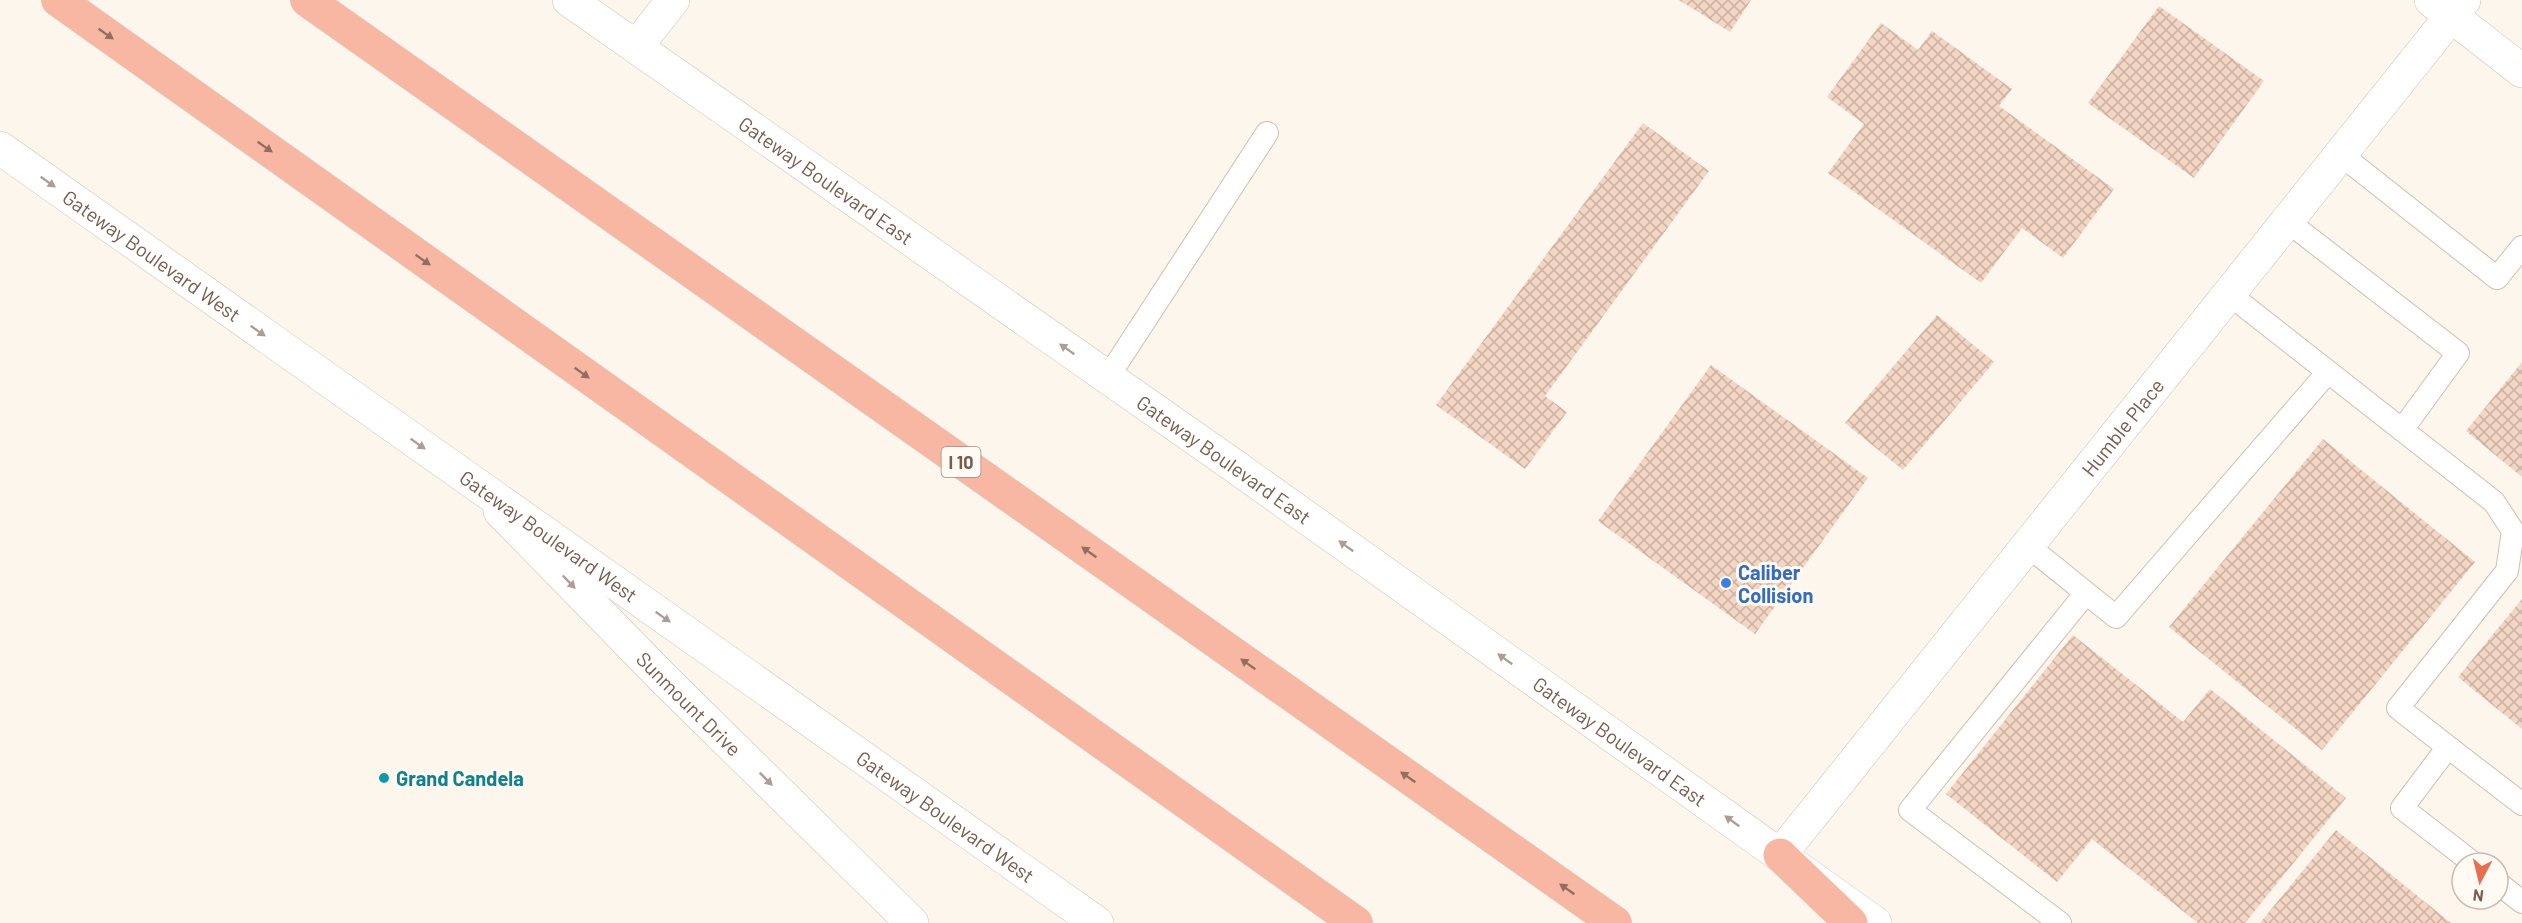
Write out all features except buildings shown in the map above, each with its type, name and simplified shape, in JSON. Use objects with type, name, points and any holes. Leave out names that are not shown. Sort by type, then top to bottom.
[{"type":"highway","points":[[58,0],[1356,923]]},
{"type":"highway","name":"I 10","points":[[307,0],[1615,923]]},
{"type":"highway","points":[[1780,855],[1851,923]]},
{"type":"main road","name":"Gateway Boulevard East","points":[[569,0],[1108,377],[1875,923]]},
{"type":"main road","points":[[636,47],[673,0]]},
{"type":"main road","points":[[2449,5],[2522,71]]},
{"type":"main road","name":"Humble Place","points":[[1780,855],[2340,154],[2449,5]]},
{"type":"main road","name":"Gateway Boulevard West","points":[[0,148],[1097,923]]},
{"type":"main road","name":"Sunmount Drive","points":[[470,480],[664,679],[912,923]]},
{"type":"lane","points":[[1108,377],[1267,133]]},
{"type":"lane","points":[[2340,154],[2497,278],[2522,247]]},
{"type":"lane","points":[[2287,221],[2458,353],[2402,430]]},
{"type":"lane","points":[[2229,294],[2494,502],[2513,531],[2507,571],[2397,708],[2522,804]]},
{"type":"lane","points":[[2028,546],[2116,617],[2328,372]]},
{"type":"lane","points":[[2060,923],[1910,810],[2086,593]]},
{"type":"lane","points":[[2448,747],[2402,808],[2458,851]]},
{"type":"lane","points":[[2510,892],[2522,902]]},
{"type":"place","name":"Caliber Collision","points":[[1726,583]]},
{"type":"place","name":"Grand Candela","points":[[384,778]]}]
